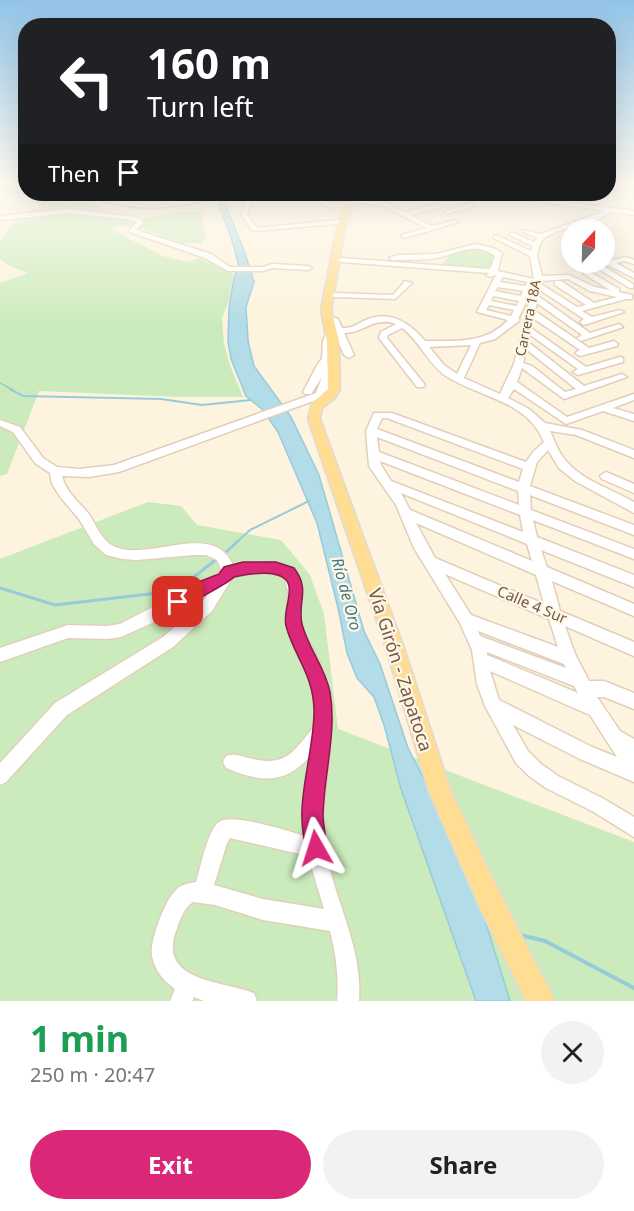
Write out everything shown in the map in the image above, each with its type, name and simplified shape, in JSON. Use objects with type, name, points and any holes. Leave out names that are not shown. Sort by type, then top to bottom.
[{"type":"main road","points":[[331,325],[326,310],[343,231]]},
{"type":"main road","points":[[331,325],[344,231]]},
{"type":"main road","name":"Vía Girón - Zapatoca","points":[[331,325],[334,389],[331,395],[316,406],[314,419],[395,648],[440,792],[489,899],[541,1001]]},
{"type":"street","points":[[132,231],[198,252],[212,258],[222,267],[235,270],[262,269],[273,266],[308,268]]},
{"type":"street","points":[[404,236],[425,231]]},
{"type":"street","points":[[525,231],[542,237]]},
{"type":"street","points":[[496,237],[533,255],[542,237],[558,231]]},
{"type":"street","points":[[512,234],[537,246]]},
{"type":"street","points":[[373,262],[405,256],[437,256],[478,244],[487,246],[499,255],[495,284],[481,312],[516,319]]},
{"type":"street","name":"Carrera 18A","points":[[502,399],[512,383],[524,343],[533,287],[533,255]]},
{"type":"street","points":[[615,261],[627,259],[634,262]]},
{"type":"street","points":[[340,260],[496,273],[533,287],[591,320]]},
{"type":"street","points":[[615,265],[634,276]]},
{"type":"street","points":[[450,273],[483,276],[496,273]]},
{"type":"street","points":[[589,273],[631,298]]},
{"type":"street","points":[[608,273],[630,286]]},
{"type":"street","points":[[491,293],[533,287],[558,276],[569,277],[593,289],[631,298]]},
{"type":"street","points":[[334,295],[395,297],[408,283]]},
{"type":"street","points":[[558,283],[592,306]]},
{"type":"street","points":[[495,284],[533,287],[573,325],[588,335]]},
{"type":"street","points":[[424,344],[476,343],[500,333],[516,319],[533,287]]},
{"type":"street","points":[[575,310],[631,298]]},
{"type":"street","points":[[486,302],[520,309]]},
{"type":"street","points":[[530,312],[587,351]]},
{"type":"street","points":[[573,325],[621,312]]},
{"type":"street","points":[[331,325],[356,331],[380,319],[402,325],[424,344],[440,366],[459,379],[530,414],[543,426],[548,444],[569,471],[634,508]]},
{"type":"street","points":[[0,423],[20,430],[40,461],[54,470],[91,472],[115,469],[252,420],[307,397],[320,375],[331,325]]},
{"type":"street","points":[[331,325],[349,355]]},
{"type":"street","points":[[402,325],[384,334],[383,338],[420,385]]},
{"type":"street","points":[[571,341],[618,327]]},
{"type":"street","points":[[526,328],[585,370]]},
{"type":"street","points":[[459,379],[476,343]]},
{"type":"street","points":[[524,343],[582,389]]},
{"type":"street","points":[[567,357],[614,344]]},
{"type":"street","points":[[565,376],[620,360]]},
{"type":"street","points":[[518,364],[529,368],[562,396],[622,377]]},
{"type":"street","points":[[512,383],[566,421],[634,397]]},
{"type":"street","points":[[603,408],[634,418]]},
{"type":"street","points":[[528,467],[388,415],[378,416],[370,431],[375,466],[406,514],[419,544],[466,620],[482,660],[485,684],[493,706],[522,757],[552,782],[598,804],[634,828]]},
{"type":"street","points":[[543,426],[579,432],[634,454]]},
{"type":"street","points":[[370,431],[634,530]]},
{"type":"street","points":[[548,444],[540,450],[528,467],[525,490],[526,513],[532,540],[570,659],[596,709],[634,768]]},
{"type":"street","points":[[373,454],[634,554]]},
{"type":"street","points":[[54,470],[55,479],[62,492],[83,517],[99,542],[110,550],[148,554],[195,550],[224,565],[243,568],[276,568],[289,573],[293,578],[297,587],[292,615],[295,628],[313,664],[321,690],[322,730],[313,816],[316,848],[338,922],[348,972],[348,1001]]},
{"type":"street","points":[[606,476],[634,489]]},
{"type":"street","points":[[388,484],[634,581]]},
{"type":"street","points":[[406,514],[634,610]]},
{"type":"street","name":"Calle 4 Sur","points":[[430,562],[634,649]]},
{"type":"street","points":[[0,655],[20,650],[62,632],[117,631],[160,613],[197,590],[224,565]]},
{"type":"street","points":[[0,776],[61,709],[168,642],[207,607],[224,565]]},
{"type":"street","points":[[466,620],[570,659]]},
{"type":"street","points":[[476,641],[582,685],[604,689],[634,701]]},
{"type":"street","points":[[482,660],[596,709]]},
{"type":"street","points":[[493,706],[586,753],[634,773]]},
{"type":"street","points":[[232,762],[275,772],[288,767],[322,730]]},
{"type":"street","points":[[615,738],[634,748]]},
{"type":"street","points":[[202,894],[219,838],[226,828],[240,829],[316,848]]},
{"type":"street","points":[[246,1001],[184,993],[170,970],[162,956],[164,938],[176,904],[183,896],[192,892],[254,907],[338,922]]},
{"type":"green space","points":[[8,231],[114,231],[163,256],[187,262],[199,258],[233,274],[229,301],[222,318],[224,344],[243,397],[179,397],[39,391],[7,474],[0,476],[0,283],[28,273],[7,265],[0,259],[0,241]]},
{"type":"green space","points":[[146,231],[205,231],[206,237],[201,243],[177,243]]},
{"type":"green space","points":[[478,246],[495,254],[491,269],[440,265],[455,251]]},
{"type":"green space","points":[[148,502],[181,506],[197,525],[281,540],[310,575],[324,614],[338,729],[634,842],[634,1001],[0,1001],[0,559]]},
{"type":"water","name":"Río de Oro","points":[[229,231],[236,231],[254,282],[246,307],[248,341],[254,366],[291,417],[319,475],[364,631],[380,664],[408,748],[468,865],[510,1001],[476,1001],[401,789],[374,697],[357,678],[347,653],[317,523],[278,432],[263,410],[246,396],[231,359],[228,341],[229,308],[234,277],[239,266]]},
{"type":"waterway","points":[[0,383],[13,390]]},
{"type":"waterway","points":[[10,389],[23,396],[161,399],[202,405],[251,400]]},
{"type":"waterway","points":[[237,542],[250,530],[309,501]]},
{"type":"waterway","points":[[223,555],[238,541]]},
{"type":"waterway","points":[[0,588],[55,605],[158,593],[194,577],[218,558]]},
{"type":"waterway","points":[[520,935],[545,941],[634,988]]},
{"type":"route","points":[[178,602],[197,590],[225,578],[229,572],[243,568],[276,568],[284,570],[293,578],[297,587],[292,615],[295,628],[313,664],[321,690],[323,710],[313,816],[316,848]]}]
